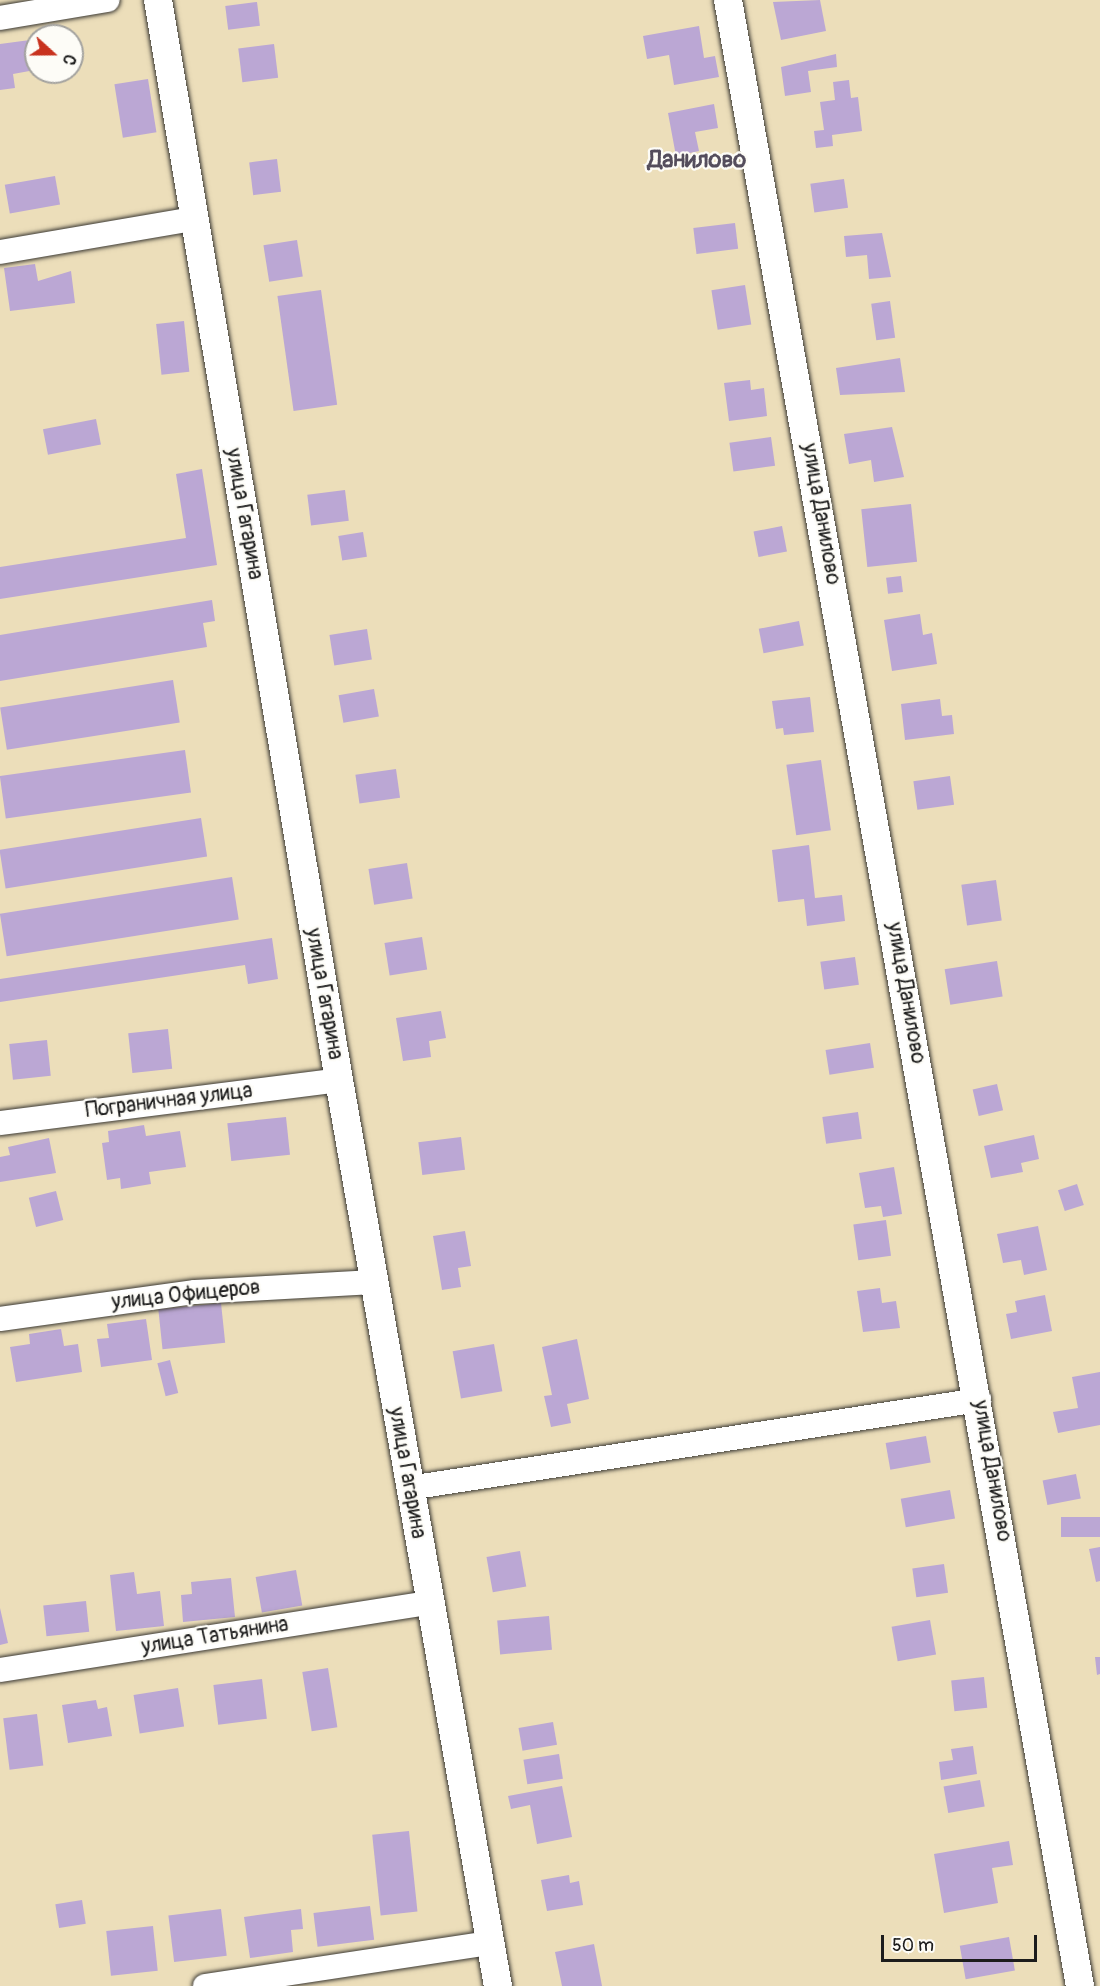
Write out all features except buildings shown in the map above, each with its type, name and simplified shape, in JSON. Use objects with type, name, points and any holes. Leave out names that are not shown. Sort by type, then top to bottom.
[{"type":"street","points":[[0,18],[108,0]]},
{"type":"street","name":"улица Гагарина","points":[[158,0],[339,1080],[498,1986]]},
{"type":"street","name":"улица Данилово","points":[[728,0],[980,1400],[1080,1986]]},
{"type":"street","points":[[0,252],[194,219]]},
{"type":"street","name":"Пограничная улица","points":[[0,1123],[339,1080]]},
{"type":"street","name":"улица Офицеров","points":[[0,1319],[195,1292],[374,1282]]},
{"type":"street","points":[[409,1488],[980,1400]]},
{"type":"street","name":"улица Татьянина","points":[[0,1670],[429,1603]]},
{"type":"street","points":[[205,1986],[490,1943]]},
{"type":"district","name":"Данилово","points":[[697,160]]}]
